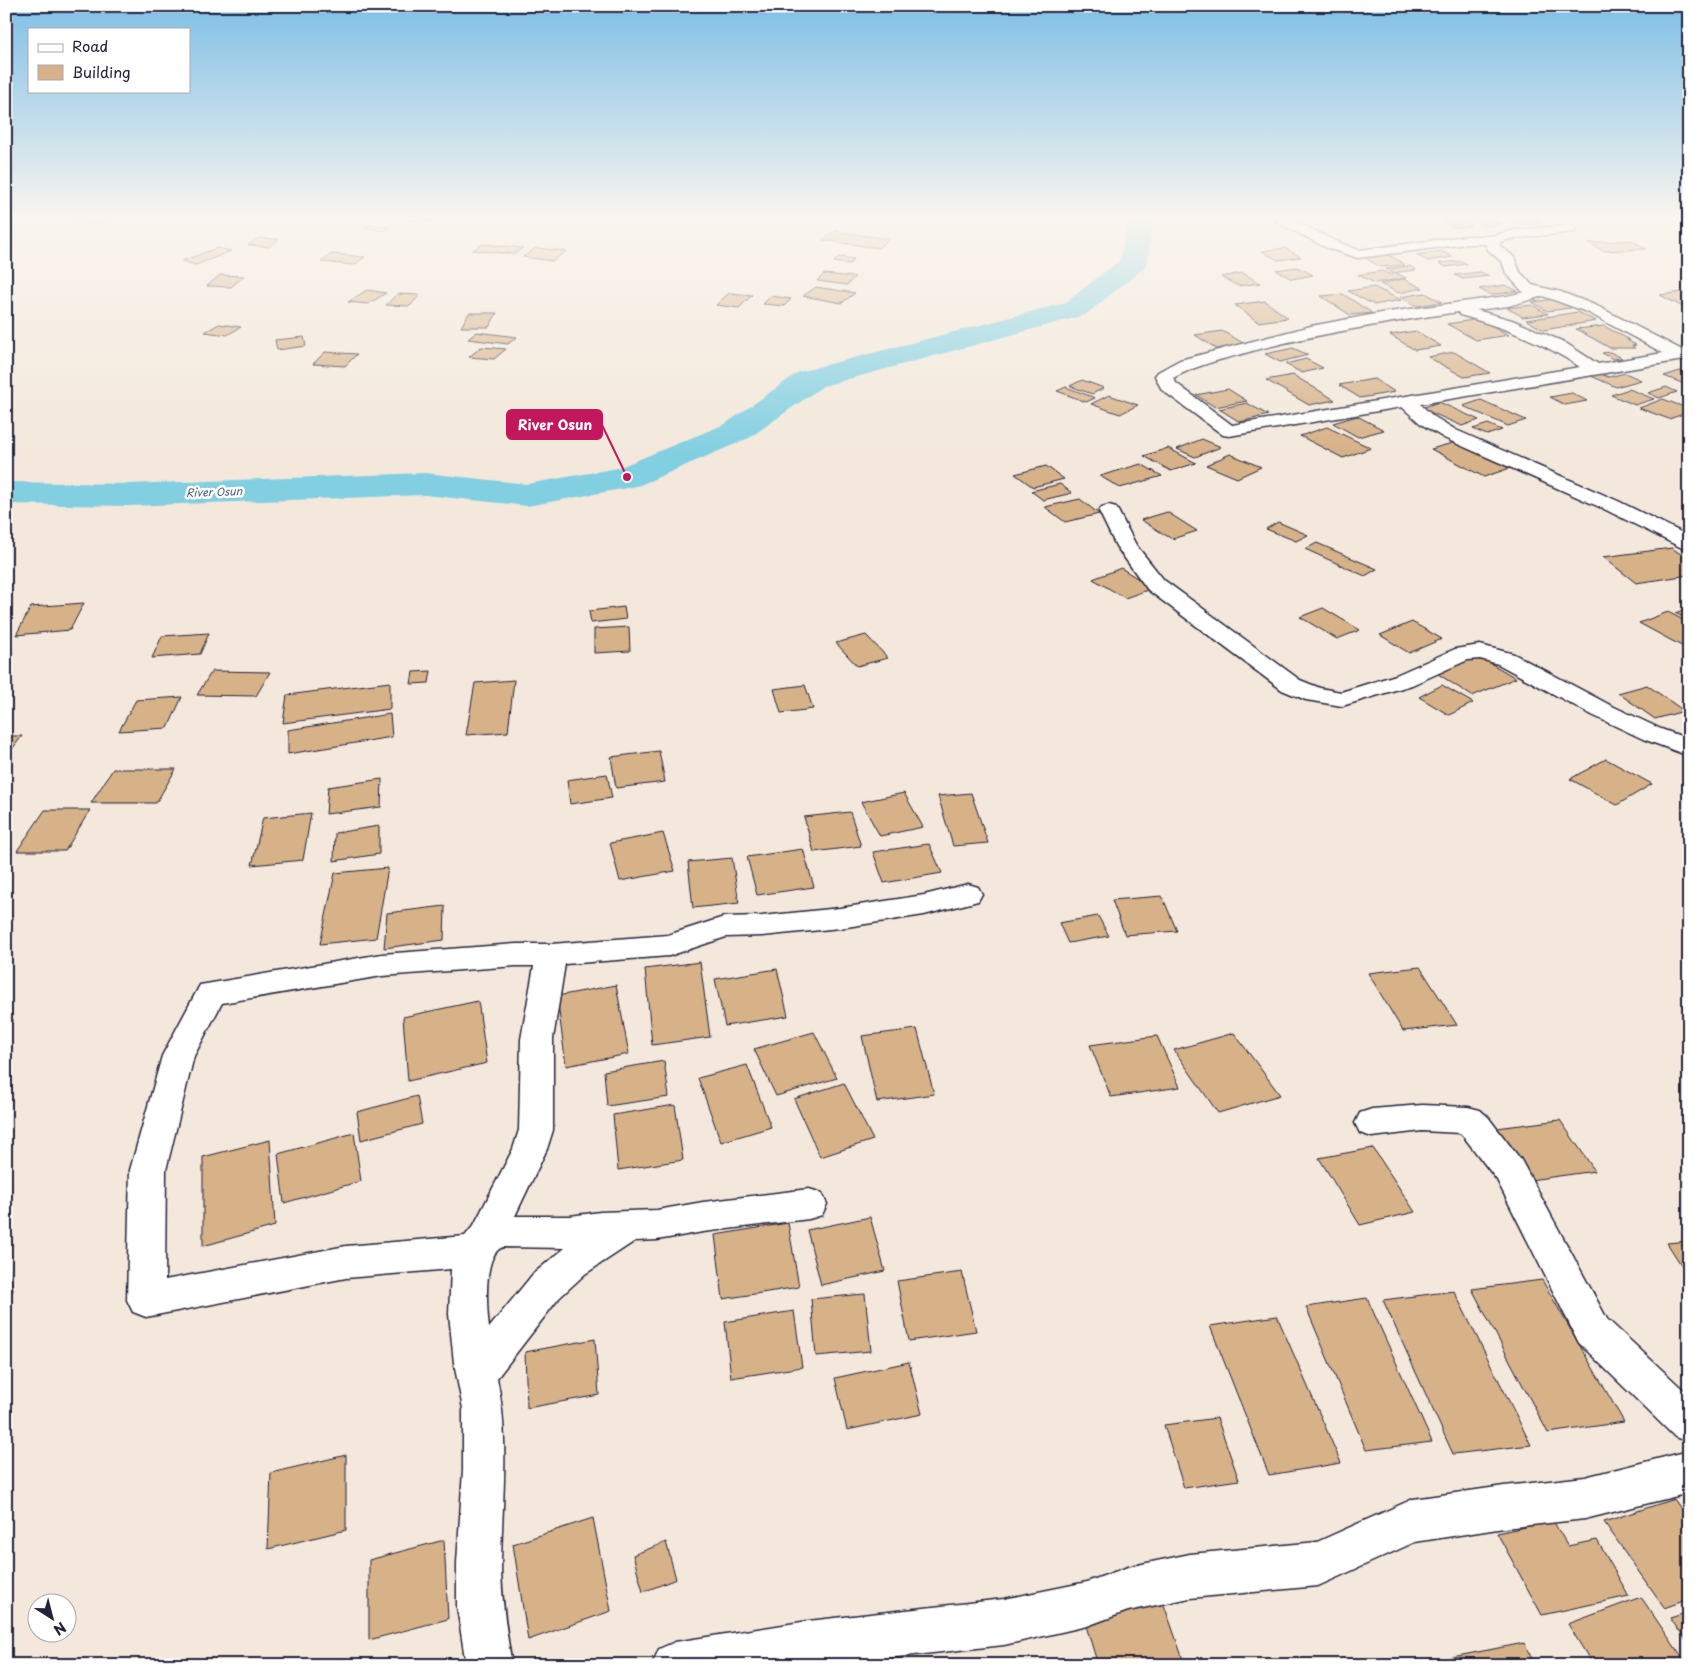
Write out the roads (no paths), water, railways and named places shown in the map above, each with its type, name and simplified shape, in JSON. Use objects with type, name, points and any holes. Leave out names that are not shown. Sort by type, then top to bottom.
[{"type":"street","points":[[1523,297],[1458,309],[1381,318],[1311,331],[1186,364],[1164,376],[1168,386],[1229,431],[1684,355]]},
{"type":"street","points":[[1557,297],[1592,309],[1684,355]]},
{"type":"street","points":[[1458,309],[1506,323],[1558,345],[1594,370]]},
{"type":"street","points":[[1407,402],[1427,420],[1450,434],[1612,506],[1689,544]]},
{"type":"street","points":[[1110,511],[1126,546],[1156,585],[1291,685],[1315,695],[1342,700],[1404,680],[1463,654],[1480,652],[1506,659],[1601,710],[1652,734],[1689,748]]},
{"type":"street","points":[[809,1204],[703,1217],[658,1225],[629,1225],[570,1232],[504,1231],[481,1243],[346,1262],[146,1300],[148,1170],[178,1056],[211,993],[382,965],[516,955],[551,955],[669,945],[724,927],[762,926],[840,918],[924,904],[968,894]]},
{"type":"street","points":[[489,1665],[480,1607],[479,1563],[484,1470],[483,1408],[476,1374],[468,1314],[470,1268],[530,1149],[536,1130],[537,1039],[551,955]]},
{"type":"street","points":[[1372,1123],[1422,1118],[1468,1120],[1476,1127],[1509,1170],[1593,1331],[1689,1423]]},
{"type":"street","points":[[476,1374],[546,1286],[572,1263],[629,1225]]},
{"type":"street","points":[[674,1665],[810,1654],[938,1628],[1004,1622],[1087,1604],[1128,1589],[1190,1576],[1318,1564],[1413,1521],[1585,1498],[1689,1472]]},
{"type":"waterway","name":"River Osun","points":[[6,493],[128,495],[425,484],[527,495],[627,477],[737,431],[811,379],[1075,309],[1090,297]]},
{"type":"place","name":"River Osun","points":[[627,477]]}]
